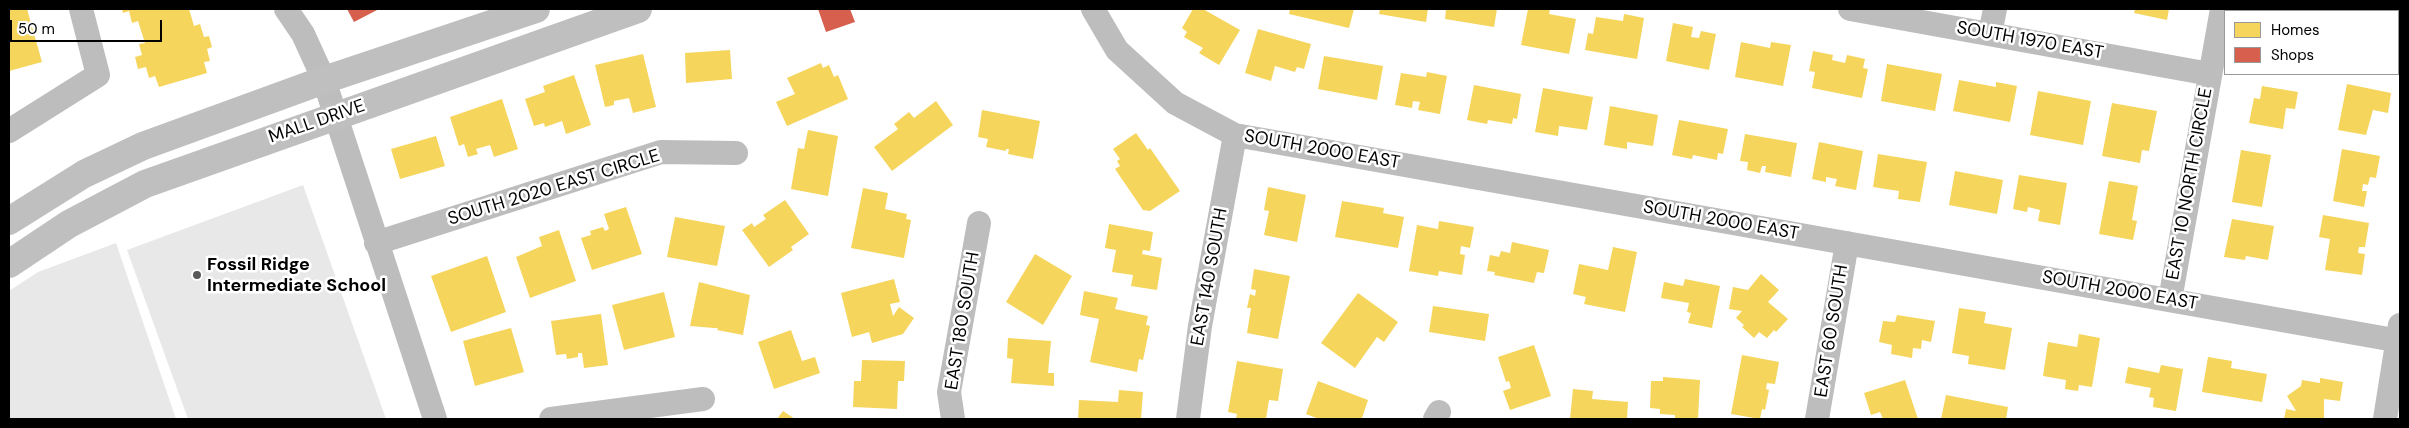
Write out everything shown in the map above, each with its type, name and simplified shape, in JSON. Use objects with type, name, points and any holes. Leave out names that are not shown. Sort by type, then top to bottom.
[{"type":"main road","name":"MALL DRIVE","points":[[9,221],[84,174],[143,146],[324,80],[536,9]]},
{"type":"main road","name":"MALL DRIVE","points":[[9,264],[69,224],[145,184],[638,9]]},
{"type":"street","points":[[9,131],[98,76],[81,9]]},
{"type":"street","points":[[286,9],[303,34],[324,80],[435,419]]},
{"type":"street","name":"SOUTH 2000 EAST","points":[[1093,9],[1117,50],[1175,103],[1235,135],[2170,300],[2399,335]]},
{"type":"street","name":"SOUTH 1970 EAST","points":[[1850,9],[2210,74]]},
{"type":"street","points":[[1990,34],[1995,9]]},
{"type":"street","name":"EAST 10 NORTH CIRCLE","points":[[2170,300],[2222,9]]},
{"type":"street","name":"EAST 140 SOUTH","points":[[1188,419],[1200,326],[1235,135]]},
{"type":"street","name":"SOUTH 2020 EAST CIRCLE","points":[[376,243],[661,152],[736,154]]},
{"type":"street","name":"EAST 180 SOUTH","points":[[953,419],[949,392],[979,223]]},
{"type":"street","name":"EAST 60 SOUTH","points":[[1817,419],[1846,243]]},
{"type":"street","points":[[2385,419],[2399,335]]},
{"type":"street","points":[[551,419],[703,399]]},
{"type":"shaded area","points":[[303,185],[386,419],[188,419],[127,250]]},
{"type":"shaded area","points":[[116,243],[176,419],[9,419],[9,291],[38,272]]},
{"type":"building: Homes","points":[[9,9],[27,9],[42,62],[9,71]]},
{"type":"building: Homes","points":[[122,9],[189,9],[194,26],[200,24],[204,37],[209,36],[212,47],[207,49],[210,61],[204,62],[207,73],[159,87],[155,76],[149,78],[146,67],[138,69],[135,57],[142,55],[139,44],[145,43],[138,21],[132,23],[129,11],[123,13]]},
{"type":"building: Homes","points":[[1193,9],[1203,9],[1240,30],[1219,65],[1199,53],[1203,48],[1184,37],[1187,32],[1182,28]]},
{"type":"building: Homes","points":[[1290,9],[1354,9],[1349,28],[1289,14]]},
{"type":"building: Homes","points":[[1380,9],[1428,9],[1426,22],[1379,14]]},
{"type":"building: Homes","points":[[1446,9],[1497,9],[1494,27],[1445,19]]},
{"type":"building: Homes","points":[[1528,9],[1550,9],[1549,14],[1576,19],[1569,54],[1521,45]]},
{"type":"building: Homes","points":[[2135,9],[2169,9],[2167,20],[2134,13]]},
{"type":"building: Homes","points":[[1624,14],[1644,18],[1637,59],[1585,50],[1588,33],[1593,34],[1596,17],[1623,21]]},
{"type":"building: Homes","points":[[1673,23],[1693,27],[1691,37],[1699,38],[1701,31],[1716,34],[1709,70],[1666,61]]},
{"type":"building: Homes","points":[[1258,29],[1311,44],[1304,69],[1297,67],[1295,72],[1275,66],[1271,81],[1245,73]]},
{"type":"building: Homes","points":[[1741,42],[1770,48],[1771,42],[1791,45],[1783,86],[1735,77]]},
{"type":"building: Homes","points":[[730,50],[732,79],[686,83],[685,53]]},
{"type":"building: Homes","points":[[1813,51],[1833,55],[1832,60],[1845,63],[1847,55],[1865,59],[1863,68],[1868,69],[1862,98],[1812,88],[1815,72],[1809,71]]},
{"type":"building: Homes","points":[[643,54],[656,107],[633,113],[629,98],[614,101],[614,105],[605,107],[595,65]]},
{"type":"building: Homes","points":[[1324,56],[1383,66],[1377,100],[1318,89]]},
{"type":"building: Homes","points":[[821,63],[823,68],[829,65],[834,77],[838,75],[848,99],[787,126],[776,102],[795,94],[787,78]]},
{"type":"building: Homes","points":[[1887,64],[1942,74],[1935,111],[1881,101]]},
{"type":"building: Homes","points":[[1427,72],[1447,76],[1440,114],[1418,110],[1420,102],[1413,101],[1412,108],[1395,105],[1401,73],[1426,77]]},
{"type":"building: Homes","points":[[574,75],[591,125],[566,134],[562,121],[545,127],[544,123],[534,126],[525,99],[545,92],[543,86]]},
{"type":"building: Homes","points":[[1959,80],[1996,87],[1996,82],[2017,86],[2010,122],[1953,111]]},
{"type":"building: Homes","points":[[2347,84],[2391,93],[2388,113],[2373,110],[2366,135],[2338,130]]},
{"type":"building: Homes","points":[[1474,85],[1521,94],[1517,119],[1513,118],[1512,124],[1488,120],[1487,124],[1467,120]]},
{"type":"building: Homes","points":[[2262,86],[2298,92],[2295,109],[2286,108],[2283,129],[2249,123],[2254,98],[2260,99]]},
{"type":"building: Homes","points":[[1543,88],[1593,97],[1587,130],[1559,126],[1558,136],[1535,132]]},
{"type":"building: Homes","points":[[2038,91],[2091,101],[2083,145],[2030,135]]},
{"type":"building: Homes","points":[[502,99],[518,149],[494,157],[490,145],[476,149],[478,154],[468,157],[464,144],[459,146],[450,117]]},
{"type":"building: Homes","points":[[936,101],[953,125],[892,171],[874,147],[898,129],[894,124],[909,112],[914,118]]},
{"type":"building: Homes","points":[[2112,103],[2157,111],[2149,151],[2142,150],[2140,163],[2102,156]]},
{"type":"building: Homes","points":[[1610,106],[1658,115],[1653,146],[1627,142],[1627,149],[1604,145]]},
{"type":"building: Homes","points":[[982,110],[1040,121],[1033,159],[1008,154],[1009,149],[1006,149],[1006,151],[986,147],[988,139],[978,137]]},
{"type":"building: Homes","points":[[1679,120],[1728,129],[1723,154],[1718,153],[1717,160],[1693,155],[1692,159],[1672,155]]},
{"type":"building: Homes","points":[[808,130],[838,136],[828,196],[791,189],[798,148],[804,149]]},
{"type":"building: Homes","points":[[1136,133],[1148,150],[1150,148],[1180,191],[1150,211],[1143,210],[1115,169],[1120,166],[1117,161],[1120,159],[1113,149]]},
{"type":"building: Homes","points":[[1745,134],[1797,143],[1791,177],[1765,172],[1766,166],[1762,166],[1760,173],[1747,170],[1748,162],[1740,161]]},
{"type":"building: Homes","points":[[436,136],[445,166],[400,179],[391,149]]},
{"type":"building: Homes","points":[[1819,142],[1863,151],[1856,190],[1835,186],[1837,179],[1826,177],[1826,182],[1812,179]]},
{"type":"building: Homes","points":[[2342,149],[2380,156],[2376,178],[2370,177],[2368,185],[2363,184],[2362,191],[2367,191],[2364,207],[2333,201]]},
{"type":"building: Homes","points":[[2241,150],[2271,155],[2262,207],[2232,202]]},
{"type":"building: Homes","points":[[1878,154],[1927,162],[1920,202],[1898,199],[1899,191],[1873,187]]},
{"type":"building: Homes","points":[[1955,171],[2003,180],[1997,214],[1949,205]]},
{"type":"building: Homes","points":[[2019,175],[2067,183],[2060,225],[2038,221],[2040,210],[2028,207],[2027,212],[2013,209]]},
{"type":"building: Homes","points":[[2109,181],[2138,186],[2132,220],[2137,221],[2133,240],[2099,234]]},
{"type":"building: Homes","points":[[1268,187],[1306,195],[1297,242],[1264,235],[1269,211],[1264,210]]},
{"type":"building: Homes","points":[[863,188],[888,193],[885,209],[907,214],[906,219],[911,220],[904,258],[851,248]]},
{"type":"building: Homes","points":[[785,200],[809,234],[791,247],[793,250],[769,267],[742,230],[752,223],[754,227],[766,219],[763,215]]},
{"type":"building: Homes","points":[[1342,201],[1384,208],[1383,213],[1404,217],[1398,248],[1335,237]]},
{"type":"building: Homes","points":[[626,207],[642,254],[592,270],[581,238],[591,235],[590,231],[603,227],[605,231],[609,229],[604,214]]},
{"type":"building: Homes","points":[[2323,215],[2369,223],[2365,247],[2359,247],[2358,253],[2365,254],[2362,275],[2325,270],[2330,239],[2319,237]]},
{"type":"building: Homes","points":[[675,217],[725,226],[717,266],[667,257]]},
{"type":"building: Homes","points":[[2232,219],[2274,226],[2268,260],[2246,256],[2245,260],[2224,257]]},
{"type":"building: Homes","points":[[1439,221],[1474,227],[1470,248],[1461,246],[1460,254],[1465,255],[1462,275],[1439,271],[1438,276],[1409,271],[1417,225],[1438,229]]},
{"type":"building: Homes","points":[[1109,224],[1153,232],[1150,251],[1143,250],[1142,254],[1162,258],[1157,290],[1131,286],[1133,275],[1112,272],[1116,250],[1105,248]]},
{"type":"building: Homes","points":[[559,230],[576,281],[530,298],[516,257],[542,246],[539,237]]},
{"type":"building: Homes","points":[[1512,242],[1549,250],[1544,273],[1537,272],[1534,283],[1494,275],[1495,272],[1487,271],[1490,255],[1499,257],[1501,251],[1510,253]]},
{"type":"building: Homes","points":[[1613,247],[1637,252],[1625,312],[1584,304],[1586,297],[1573,294],[1579,264],[1608,270]]},
{"type":"building: Homes","points":[[1035,254],[1072,276],[1043,325],[1006,302]]},
{"type":"building: Homes","points":[[487,256],[506,312],[451,332],[431,276]]},
{"type":"building: Homes","points":[[1254,269],[1290,276],[1278,339],[1247,333],[1251,308],[1247,308],[1250,294],[1255,296],[1256,290],[1251,289]]},
{"type":"building: Homes","points":[[1761,274],[1779,290],[1768,302],[1788,319],[1776,332],[1774,330],[1767,338],[1759,332],[1754,338],[1742,327],[1744,325],[1736,318],[1742,311],[1729,309],[1733,287],[1748,290]]},
{"type":"building: Homes","points":[[894,279],[900,302],[890,304],[893,316],[899,307],[914,318],[903,334],[872,343],[869,332],[852,337],[841,293]]},
{"type":"building: Homes","points":[[1685,279],[1720,286],[1712,328],[1688,323],[1691,313],[1687,312],[1689,303],[1661,298],[1664,282],[1683,286]]},
{"type":"building: Homes","points":[[699,282],[750,295],[743,335],[717,330],[718,328],[690,326]]},
{"type":"building: Homes","points":[[1084,291],[1118,298],[1115,309],[1148,316],[1146,325],[1150,326],[1143,360],[1139,359],[1137,372],[1090,362],[1099,319],[1080,315]]},
{"type":"building: Homes","points":[[664,292],[675,337],[624,350],[612,305]]},
{"type":"building: Homes","points":[[1358,293],[1398,322],[1384,342],[1377,337],[1355,368],[1321,343]]},
{"type":"building: Homes","points":[[1433,306],[1489,314],[1485,341],[1429,332]]},
{"type":"building: Homes","points":[[1959,308],[1986,312],[1984,323],[2012,328],[2005,370],[1968,364],[1969,356],[1952,353]]},
{"type":"building: Homes","points":[[601,314],[608,365],[584,368],[582,353],[578,353],[578,357],[567,359],[566,354],[556,355],[551,321]]},
{"type":"building: Homes","points":[[1897,315],[1935,321],[1931,342],[1922,340],[1921,349],[1913,348],[1912,358],[1891,354],[1892,345],[1879,342],[1883,321],[1895,322]]},
{"type":"building: Homes","points":[[511,328],[524,372],[475,386],[463,341]]},
{"type":"building: Homes","points":[[791,330],[802,361],[815,357],[820,373],[774,389],[758,342]]},
{"type":"building: Homes","points":[[2079,334],[2100,338],[2092,387],[2079,385],[2078,391],[2065,389],[2066,380],[2043,376],[2048,342],[2077,347]]},
{"type":"building: Homes","points":[[1008,338],[1051,341],[1048,373],[1054,373],[1054,386],[1011,383],[1013,359],[1007,358]]},
{"type":"building: Homes","points":[[1534,345],[1551,396],[1510,410],[1503,391],[1511,388],[1509,381],[1506,382],[1498,357]]},
{"type":"building: Homes","points":[[1742,355],[1779,362],[1775,384],[1767,383],[1766,389],[1769,390],[1765,410],[1762,409],[1760,419],[1731,414]]},
{"type":"building: Homes","points":[[2208,357],[2232,361],[2231,368],[2267,374],[2262,402],[2202,392]]},
{"type":"building: Homes","points":[[862,360],[905,361],[904,381],[898,381],[897,409],[853,407],[854,381],[861,381]]},
{"type":"building: Homes","points":[[1237,361],[1283,369],[1278,401],[1269,400],[1266,419],[1236,419],[1237,414],[1228,412]]},
{"type":"building: Homes","points":[[2161,365],[2183,369],[2176,411],[2153,407],[2154,398],[2149,397],[2151,388],[2125,383],[2128,367],[2159,373]]},
{"type":"building: Homes","points":[[1663,377],[1700,380],[1698,419],[1675,419],[1675,415],[1660,414],[1660,409],[1650,408],[1651,381],[1663,381]]},
{"type":"building: Homes","points":[[2320,378],[2343,382],[2340,401],[2324,399],[2324,419],[2284,419],[2286,409],[2296,411],[2287,396],[2301,386],[2302,380],[2320,383]]},
{"type":"building: Homes","points":[[1905,380],[1918,419],[1883,419],[1880,412],[1871,415],[1864,393]]},
{"type":"building: Homes","points":[[1318,381],[1368,400],[1362,418],[1319,419],[1306,414]]},
{"type":"building: Homes","points":[[1573,389],[1593,391],[1592,399],[1628,402],[1627,419],[1570,419]]},
{"type":"building: Homes","points":[[1119,390],[1143,392],[1141,419],[1078,419],[1079,400],[1118,402]]},
{"type":"building: Homes","points":[[1946,395],[2008,407],[2006,419],[1941,419]]},
{"type":"building: Homes","points":[[783,411],[795,419],[777,419]]},
{"type":"building: Shops","points":[[347,9],[379,9],[354,22]]},
{"type":"building: Shops","points":[[818,9],[850,9],[855,22],[826,32]]},
{"type":"place","name":"Fossil Ridge Intermediate School","points":[[197,275]]}]
